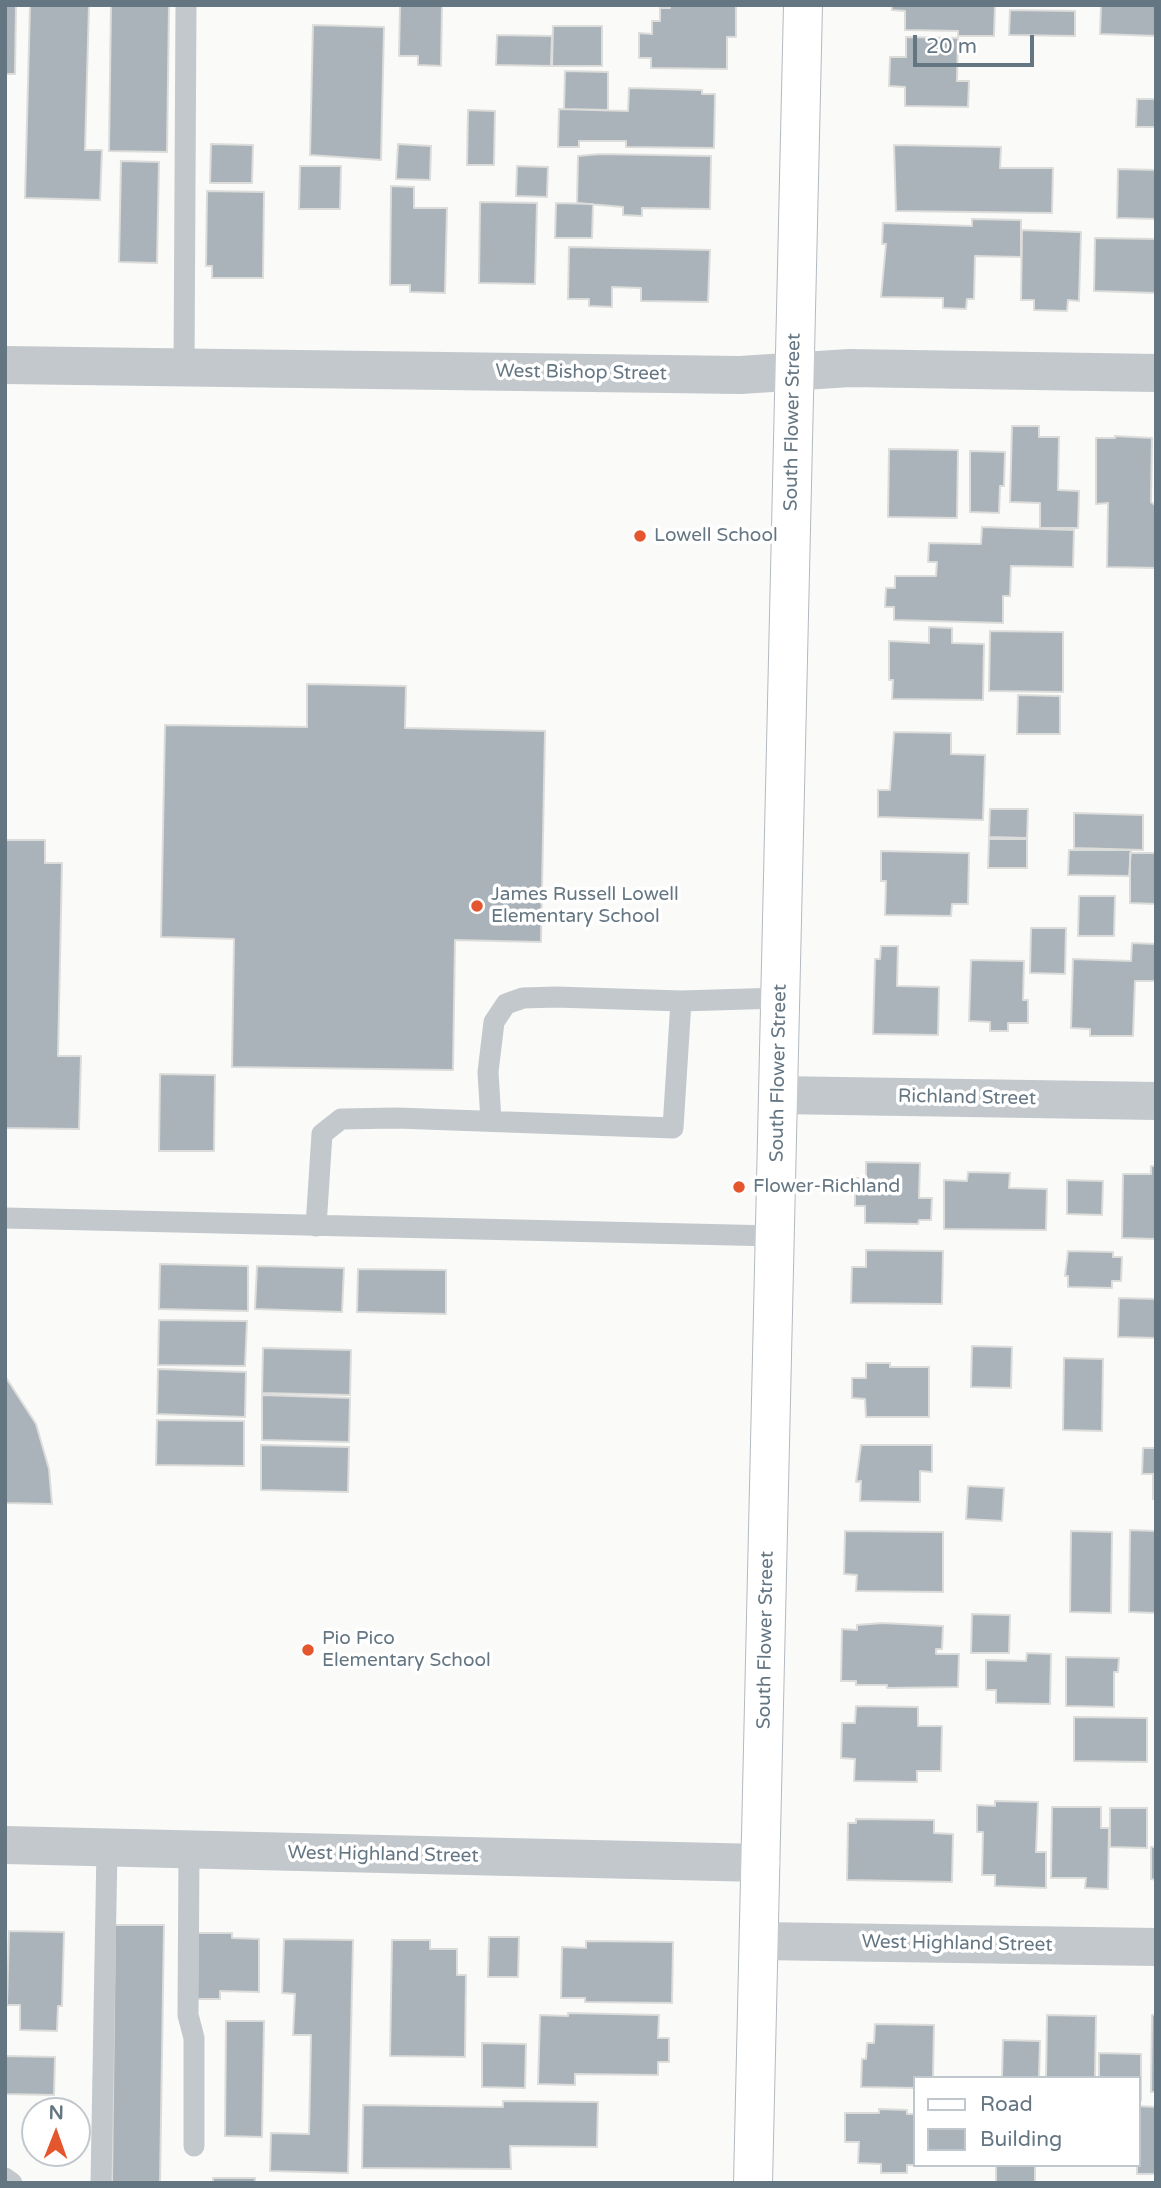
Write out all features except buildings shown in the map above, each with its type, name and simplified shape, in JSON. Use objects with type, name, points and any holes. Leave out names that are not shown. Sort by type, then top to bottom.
[{"type":"street","name":"South Flower Street","points":[[753,2183],[803,5]]},
{"type":"street","name":"West Bishop Street","points":[[5,365],[740,375],[850,368],[1156,373]]},
{"type":"street","name":"Richland Street","points":[[778,1095],[1156,1101]]},
{"type":"street","name":"West Highland Street","points":[[5,1845],[761,1863]]},
{"type":"street","name":"West Highland Street","points":[[759,1941],[1156,1947]]},
{"type":"lane","points":[[184,367],[186,5]]},
{"type":"lane","points":[[491,1121],[489,1060],[494,1022],[506,1004],[523,998],[556,997],[681,1002],[780,998]]},
{"type":"lane","points":[[316,1226],[322,1134],[341,1119],[673,1128],[681,1002]]},
{"type":"lane","points":[[5,1218],[775,1236]]},
{"type":"lane","points":[[101,2183],[107,1848]]},
{"type":"lane","points":[[189,1850],[188,2015],[194,2038],[194,2146]]},
{"type":"lane","points":[[5,2178],[12,2183]]},
{"type":"place","name":"Lowell School","points":[[640,536]]},
{"type":"place","name":"James Russell Lowell Elementary School","points":[[477,906]]},
{"type":"place","name":"Flower-Richland","points":[[739,1187]]},
{"type":"place","name":"Pio Pico Elementary School","points":[[308,1650]]}]
